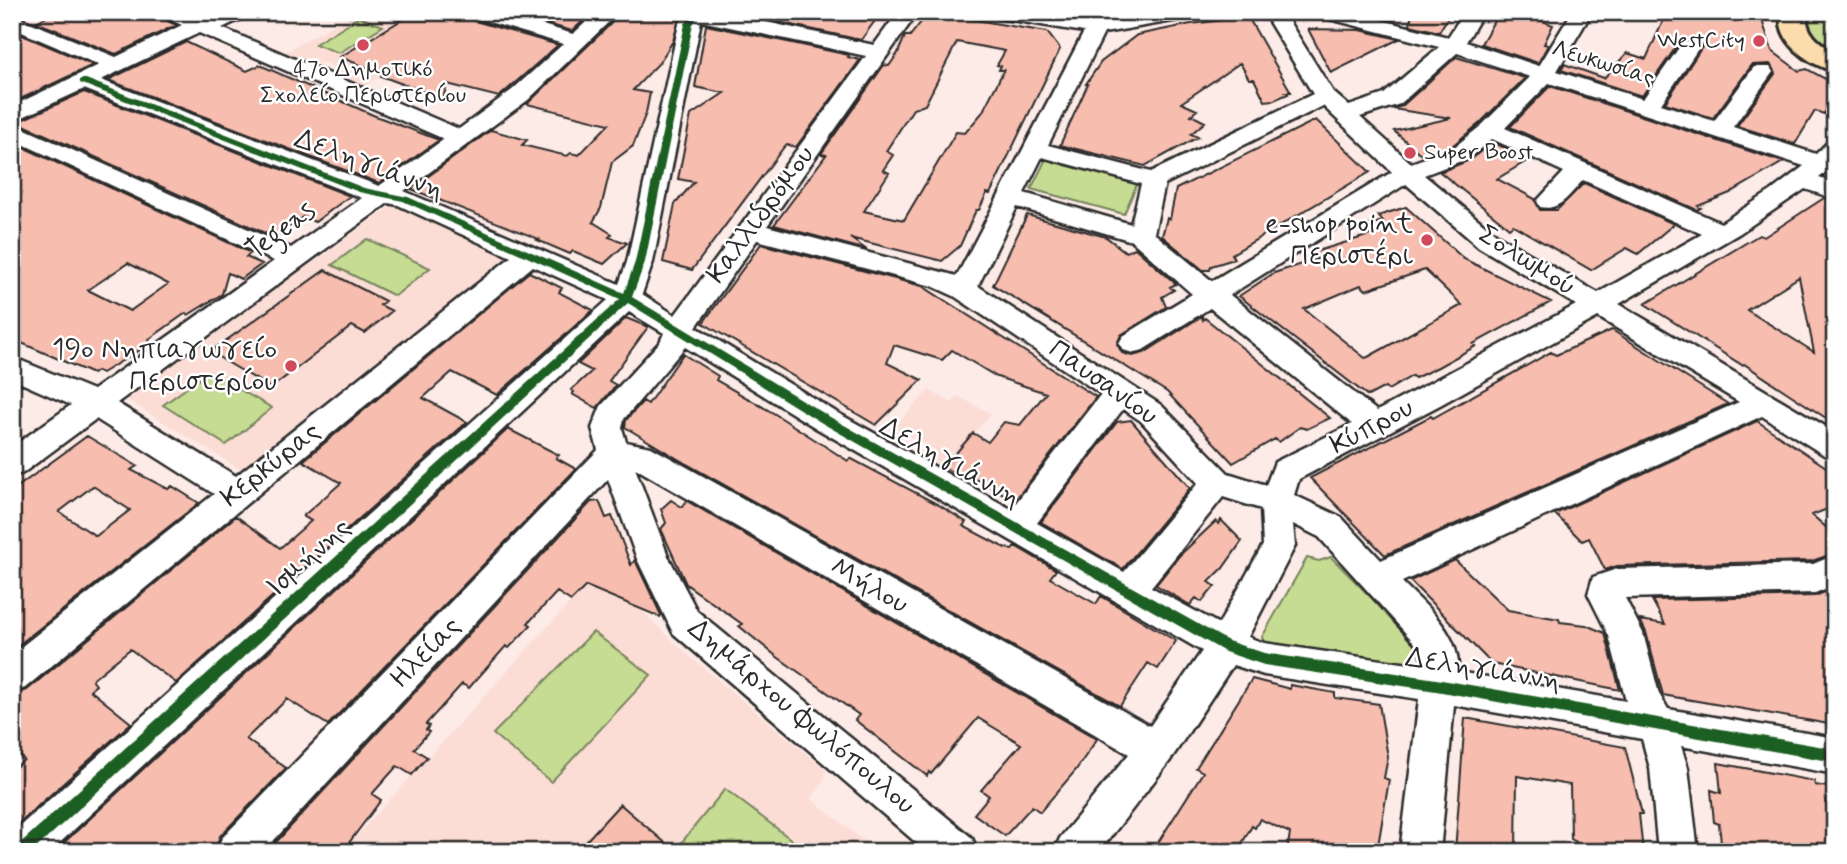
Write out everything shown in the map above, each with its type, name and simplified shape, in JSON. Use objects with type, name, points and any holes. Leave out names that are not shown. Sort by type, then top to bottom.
[{"type":"main road","points":[[1785,14],[1800,38],[1835,63]]},
{"type":"street","points":[[169,12],[461,138]]},
{"type":"street","points":[[12,115],[116,64],[240,12]]},
{"type":"street","points":[[476,12],[578,42]]},
{"type":"street","name":"Tegeas","points":[[12,464],[385,195],[531,86],[609,12]]},
{"type":"street","name":"Καλλιδρόμου","points":[[614,453],[607,428],[611,414],[671,348],[679,330],[908,12]]},
{"type":"street","points":[[999,12],[1109,21],[1190,12]]},
{"type":"street","name":"Σολωμού","points":[[1273,12],[1325,96],[1406,173],[1488,241],[1601,304],[1835,447]]},
{"type":"street","name":"Λευκωσίας","points":[[1325,12],[1454,45],[1719,130],[1829,156]]},
{"type":"street","points":[[1344,115],[1392,99],[1454,45],[1474,12]]},
{"type":"street","points":[[1133,343],[1406,173],[1461,153],[1490,130],[1545,74],[1582,12]]},
{"type":"street","points":[[627,298],[640,262],[693,13],[878,52]]},
{"type":"street","points":[[12,21],[116,64]]},
{"type":"street","points":[[963,289],[1034,148],[1109,21]]},
{"type":"street","points":[[1649,106],[1690,47]]},
{"type":"street","points":[[1719,130],[1762,72]]},
{"type":"street","name":"Δεληγιάννη","points":[[83,80],[362,190],[405,199],[627,298],[826,420],[1225,646],[1264,659],[1436,685],[1835,756]]},
{"type":"street","points":[[1034,148],[1154,180],[1325,96]]},
{"type":"street","points":[[12,130],[295,260]]},
{"type":"street","points":[[1490,130],[1722,233]]},
{"type":"street","name":"Κύπρου","points":[[1074,852],[1156,749],[1225,646],[1279,546],[1276,502],[1286,471],[1601,304],[1722,233],[1802,180],[1829,156]]},
{"type":"street","points":[[1549,201],[1581,169]]},
{"type":"street","points":[[1142,235],[1154,180]]},
{"type":"street","points":[[1802,180],[1835,191]]},
{"type":"street","points":[[1009,197],[1142,235],[1210,295],[1375,426]]},
{"type":"street","name":"Παυσανίου","points":[[751,230],[940,279],[963,289],[1151,413],[1217,482],[1276,502],[1330,527],[1435,641],[1440,662],[1420,852]]},
{"type":"street","name":"Κερκύρας","points":[[12,676],[530,255]]},
{"type":"street","name":"Ισμήνης","points":[[21,852],[627,298]]},
{"type":"street","points":[[12,368],[94,403],[236,492]]},
{"type":"street","points":[[1016,526],[1120,391]]},
{"type":"street","points":[[1378,578],[1764,403]]},
{"type":"street","name":"Μήλου","points":[[614,453],[640,456],[1156,749]]},
{"type":"street","name":"Ηλείας","points":[[236,852],[614,453]]},
{"type":"street","name":"Δημάρχου Φωλόπουλου","points":[[614,453],[653,559],[685,622],[958,852]]},
{"type":"street","points":[[1128,591],[1217,482]]},
{"type":"street","points":[[1678,852],[1669,768],[1656,723],[1643,700],[1626,633],[1605,594],[1605,587],[1617,584],[1815,578],[1835,569]]},
{"type":"shaded area","name":"47ο Δημοτικό Σχολείο Περιστερίου","points":[[357,12],[365,12],[440,37],[365,86],[337,75],[334,67],[324,63],[311,63],[285,52]]},
{"type":"shaded area","points":[[394,204],[507,257],[243,471],[124,398]]},
{"type":"shaded area","points":[[929,390],[952,403],[958,396],[991,414],[944,467],[928,458],[935,450],[894,427]]},
{"type":"shaded area","points":[[585,586],[639,608],[688,655],[826,770],[824,780],[811,799],[878,852],[342,852]]},
{"type":"green space","points":[[1814,12],[1835,12],[1835,57],[1815,40],[1807,25]]},
{"type":"green space","points":[[359,17],[383,26],[339,53],[315,44]]},
{"type":"green space","points":[[1047,157],[1138,182],[1124,214],[1031,189]]},
{"type":"green space","points":[[367,239],[430,268],[395,296],[332,265]]},
{"type":"green space","points":[[209,372],[272,408],[226,445],[163,405]]},
{"type":"green space","points":[[1331,557],[1412,639],[1416,649],[1403,666],[1265,644],[1262,637],[1307,558],[1319,561]]},
{"type":"green space","points":[[593,632],[651,675],[551,782],[493,734]]},
{"type":"green space","points":[[725,789],[805,850],[693,852],[681,843]]},
{"type":"building","points":[[56,12],[157,12],[161,18],[176,25],[116,54],[36,22]]},
{"type":"building","points":[[415,12],[444,12],[558,45],[499,97],[447,84],[443,99],[381,76],[383,74],[340,57]]},
{"type":"building","points":[[519,12],[593,12],[572,31],[516,15]]},
{"type":"building","points":[[669,12],[675,12],[680,17],[673,41],[659,63],[633,90],[650,93],[646,113],[633,146],[612,162],[601,208],[593,222],[612,234],[609,237],[627,243],[604,264],[573,251],[570,254],[537,240],[539,239],[411,189],[491,130],[527,140],[522,145],[567,156],[571,153],[579,155],[609,124],[527,104],[620,15],[641,19],[646,14],[668,18]]},
{"type":"building","points":[[732,12],[878,12],[874,17],[877,18],[861,40]]},
{"type":"building","points":[[929,12],[1047,32],[1060,49],[990,194],[987,193],[979,210],[976,210],[960,246],[942,261],[850,238],[867,250],[774,225],[826,155],[821,154],[884,65],[889,66],[905,36],[910,36]],"holes":[[[957,42],[1005,51],[997,65],[1001,66],[999,70],[1004,70],[982,113],[965,133],[956,132],[904,220],[864,211],[889,173],[883,170],[893,155],[886,151],[913,109],[925,105]]]},
{"type":"building","points":[[1412,12],[1451,12],[1439,32],[1410,25]]},
{"type":"building","points":[[1499,12],[1519,12],[1553,25],[1544,44],[1548,45],[1538,63],[1481,44]]},
{"type":"building","points":[[1667,12],[1745,12],[1761,17],[1772,51],[1799,71],[1807,69],[1835,84],[1835,96],[1824,114],[1815,111],[1795,144],[1737,126],[1775,74],[1770,64],[1752,65],[1713,118],[1665,103],[1702,47],[1697,39],[1681,40],[1642,96],[1561,70],[1564,64],[1604,78],[1627,53],[1646,59]]},
{"type":"building","points":[[1248,17],[1291,92],[1265,101],[1254,79],[1249,79],[1240,63],[1181,103],[1197,110],[1191,115],[1205,122],[1191,134],[1198,137],[1145,166],[1060,145],[1086,84],[1101,62],[1137,35],[1191,24]]},
{"type":"building","points":[[706,25],[849,55],[848,57],[860,60],[796,147],[784,147],[692,270],[663,262],[675,204],[694,182],[678,179],[691,115],[724,93],[695,87]]},
{"type":"building","points":[[1308,29],[1360,30],[1399,39],[1331,73]]},
{"type":"building","points":[[12,33],[93,65],[12,103]]},
{"type":"building","points":[[186,42],[247,71],[260,65],[373,115],[439,140],[379,183],[108,80]]},
{"type":"building","points":[[1456,57],[1525,78],[1480,123],[1452,146],[1423,156],[1394,131],[1451,118],[1393,109],[1402,106]]},
{"type":"building","points":[[1550,86],[1783,162],[1730,193],[1698,206],[1701,208],[1697,210],[1510,127]]},
{"type":"building","points":[[84,92],[350,196],[315,222],[303,217],[274,237],[17,122]]},
{"type":"building","points":[[1316,120],[1370,172],[1232,254],[1234,259],[1211,266],[1210,270],[1203,270],[1162,236],[1167,218],[1170,219],[1176,189]]},
{"type":"building","points":[[12,142],[251,253],[246,257],[262,264],[241,279],[228,273],[222,294],[188,315],[186,313],[148,340],[151,343],[102,373],[97,371],[93,374],[17,341],[21,338],[12,334]],"holes":[[[128,263],[168,284],[130,311],[88,290]]]},
{"type":"building","points":[[1492,142],[1530,159],[1497,179],[1535,199],[1540,210],[1557,210],[1584,183],[1674,224],[1638,254],[1627,248],[1591,270],[1513,225],[1509,228],[1440,172],[1470,160]]},
{"type":"building","points":[[1824,198],[1835,201],[1835,424],[1744,364],[1645,304],[1759,235],[1764,237]],"holes":[[[1799,277],[1814,352],[1747,310]]]},
{"type":"building","points":[[1406,207],[1464,259],[1551,302],[1473,344],[1476,346],[1438,367],[1415,378],[1412,376],[1388,390],[1385,387],[1368,396],[1239,296],[1274,273],[1317,259],[1311,253],[1370,235],[1363,227],[1383,221],[1378,216]],"holes":[[[1425,270],[1462,305],[1365,358],[1304,309],[1361,285],[1366,290]]]},
{"type":"building","points":[[1027,215],[1106,237],[1126,252],[1135,248],[1176,284],[1170,287],[1174,290],[1162,297],[1166,307],[1121,335],[1117,344],[1122,353],[1132,356],[1144,353],[1202,316],[1203,320],[1205,318],[1330,418],[1307,429],[1300,427],[1279,442],[1275,439],[1233,463],[1167,392],[993,285]]},
{"type":"building","points":[[761,244],[922,286],[1096,397],[1015,500],[966,474],[962,478],[944,467],[973,433],[988,442],[1004,422],[1020,425],[1046,393],[997,377],[952,350],[942,360],[894,345],[887,363],[922,380],[876,425],[703,323]]},
{"type":"building","points":[[325,270],[385,301],[380,305],[392,311],[365,333],[352,326],[271,388],[210,352]]},
{"type":"building","points":[[529,272],[562,288],[559,292],[593,310],[497,395],[452,372],[423,398],[467,422],[176,683],[130,649],[92,680],[96,685],[90,690],[131,723],[12,829],[12,770],[24,760],[12,747],[12,695],[27,690],[236,516],[280,548],[311,521],[303,516],[341,483],[303,461]]},
{"type":"building","points":[[626,318],[648,327],[609,381],[616,385],[597,408],[572,394],[574,392],[571,390],[592,371],[578,364]]},
{"type":"building","points":[[1612,330],[1728,404],[1385,555],[1310,478],[1431,416],[1433,418],[1551,352],[1556,355]]},
{"type":"building","points":[[683,354],[718,376],[716,380],[848,461],[850,458],[939,505],[966,522],[963,526],[1001,546],[1012,550],[1015,546],[1056,570],[1050,578],[1096,604],[1101,596],[1176,641],[1158,669],[1148,663],[1120,706],[678,459],[625,427],[626,420],[643,401],[648,404]]},
{"type":"building","points":[[1131,420],[1190,488],[1123,569],[1041,522],[1117,422]]},
{"type":"building","points":[[1757,421],[1832,471],[1827,473],[1835,479],[1835,506],[1812,515],[1835,535],[1835,553],[1812,561],[1617,566],[1605,570],[1589,538],[1582,541],[1555,514]]},
{"type":"building","points":[[508,429],[559,455],[556,458],[576,469],[328,725],[287,699],[246,739],[286,768],[220,836],[214,852],[54,852]]},
{"type":"building","points":[[87,436],[137,466],[131,470],[168,489],[172,486],[199,503],[12,650],[12,491]],"holes":[[[93,486],[130,510],[96,536],[59,512]]]},
{"type":"building","points":[[671,500],[682,507],[687,501],[1097,739],[1076,770],[1040,812],[1032,806],[1005,836],[974,814],[989,796],[981,790],[1021,744],[978,718],[927,776],[855,720],[859,715],[776,656],[739,626],[742,624],[686,584],[661,529],[666,523],[661,509]]},
{"type":"building","points":[[599,501],[606,518],[612,516],[631,565],[635,560],[660,617],[586,586],[571,601],[557,592],[509,648],[506,646],[469,688],[462,684],[426,724],[429,726],[426,730],[429,732],[414,749],[427,757],[412,775],[397,766],[372,794],[381,800],[342,852],[267,852],[591,502]]},
{"type":"building","points":[[1221,520],[1242,541],[1223,568],[1209,582],[1215,586],[1202,602],[1196,598],[1190,605],[1156,585],[1180,555],[1216,521],[1219,524]]},
{"type":"building","points":[[1455,560],[1508,610],[1586,625],[1605,633],[1620,690],[1492,664],[1410,581]]},
{"type":"building","points":[[1835,588],[1835,725],[1663,695],[1646,632],[1640,620],[1665,624],[1652,600],[1815,596]]},
{"type":"building","points":[[1252,679],[1290,689],[1290,685],[1335,693],[1335,698],[1379,704],[1388,757],[1384,778],[1389,780],[1377,852],[1287,852],[1290,833],[1260,819],[1255,828],[1252,826],[1237,852],[1152,852],[1203,772],[1196,768]]},
{"type":"building","points":[[1465,718],[1625,747],[1642,814],[1639,814],[1643,852],[1578,852],[1576,842],[1571,839],[1570,785],[1517,776],[1516,852],[1455,852]]},
{"type":"building","points":[[1718,763],[1814,781],[1815,785],[1835,788],[1835,852],[1722,852],[1719,824],[1714,822],[1711,790],[1721,793]]},
{"type":"building","points":[[620,804],[676,852],[576,852]]},
{"type":"cycle path","points":[[21,852],[627,298],[640,262],[689,24],[697,12]]},
{"type":"cycle path","points":[[83,81],[362,190],[405,199],[627,298],[826,420],[1225,646],[1264,659],[1436,685],[1835,756]]},
{"type":"place","name":"WestCity","points":[[1759,41]]},
{"type":"place","name":"47ο Δημοτικό Σχολείο Περιστερίου","points":[[363,45]]},
{"type":"place","name":"Super Boost","points":[[1410,153]]},
{"type":"place","name":"e-shop point Περιστέρι","points":[[1427,240]]},
{"type":"place","name":"19ο Νηπιαγωγείο Περιστερίου","points":[[291,366]]}]
